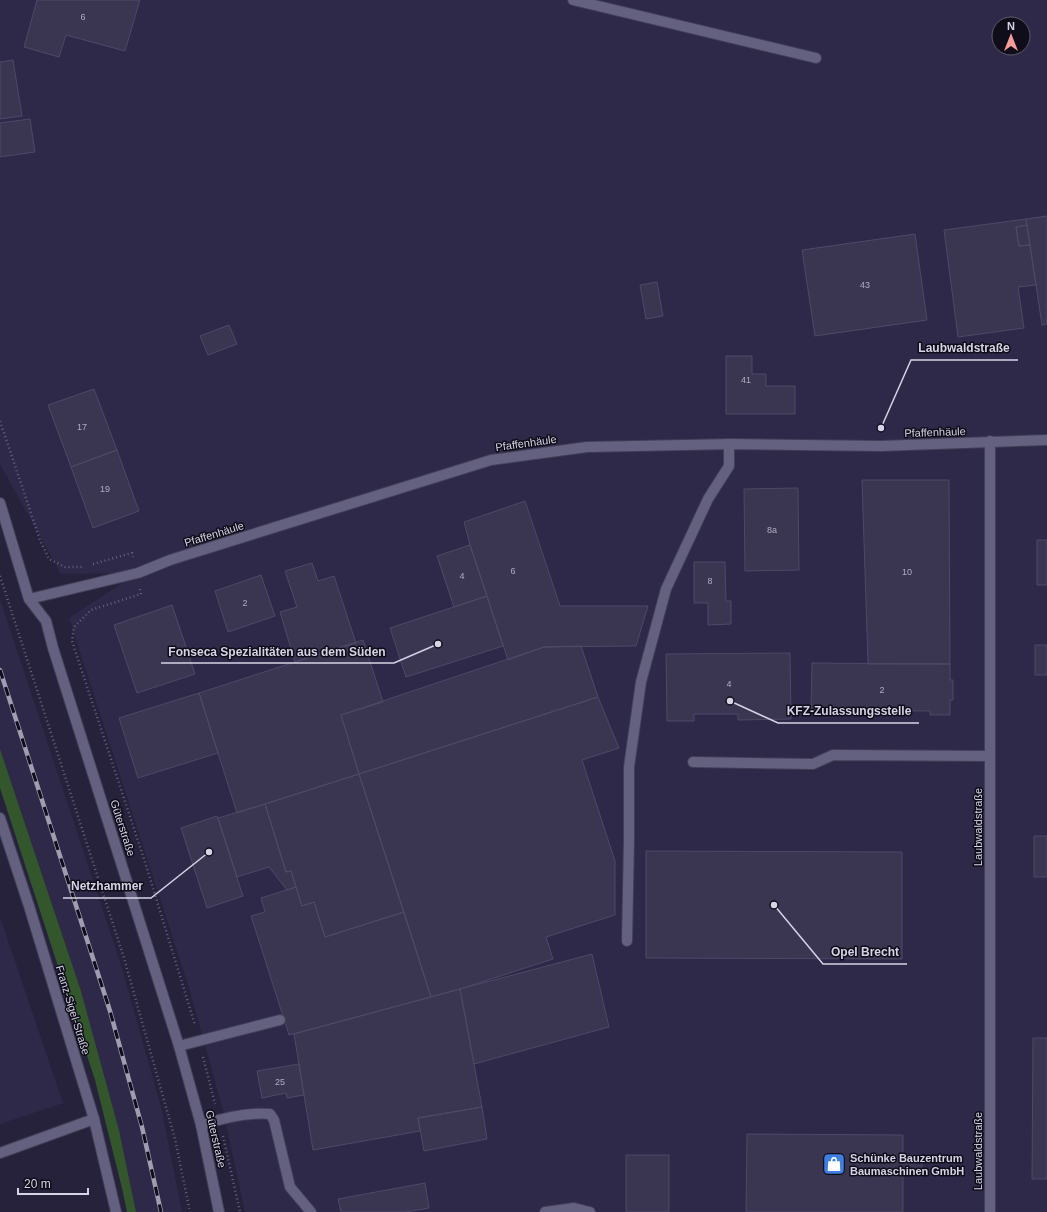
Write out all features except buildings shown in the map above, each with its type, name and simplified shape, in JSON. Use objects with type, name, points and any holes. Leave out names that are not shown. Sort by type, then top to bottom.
[{"type":"street","points":[[573,0],[816,58]]},
{"type":"street","name":"Pfaffenhäule","points":[[29,599],[138,573],[170,560],[491,460],[587,447],[729,444],[881,446],[1047,440]]},
{"type":"street","name":"Laubwaldstraße","points":[[990,441],[990,1212]]},
{"type":"street","points":[[627,940],[629,768],[641,682],[666,589],[708,499],[730,466],[729,444]]},
{"type":"street","name":"Güterstraße","points":[[0,503],[29,599],[46,621],[53,648],[179,1046],[201,1125],[219,1212]]},
{"type":"street","points":[[693,762],[813,764],[834,755],[990,756]]},
{"type":"street","name":"Franz-Sigel-Straße","points":[[0,818],[31,913],[94,1119],[116,1212]]},
{"type":"street","points":[[179,1046],[280,1020]]},
{"type":"street","points":[[201,1125],[219,1119],[270,1114],[274,1120],[290,1187],[311,1212]]},
{"type":"street","points":[[0,1153],[94,1119]]},
{"type":"street","points":[[545,1212],[574,1208],[590,1212]]},
{"type":"path","points":[[0,420],[40,540],[49,559],[66,567],[86,567]]},
{"type":"path","points":[[92,565],[132,553],[138,573],[141,594],[91,610],[74,626],[72,641],[145,862],[190,1006],[228,1154],[240,1212]]},
{"type":"path","points":[[0,576],[124,958],[174,1139],[190,1212]]},
{"type":"shaded area","points":[[0,0],[1047,0],[1047,1212],[245,1212],[223,1110],[190,991],[69,618],[137,573],[61,574],[0,464]]},
{"type":"shaded area","points":[[0,599],[121,965],[161,1107],[182,1212],[136,1212],[119,1130],[81,991],[0,749]]},
{"type":"shaded area","points":[[0,917],[63,1103],[0,1124]]},
{"type":"green space","points":[[0,749],[81,991],[119,1130],[136,1212],[127,1212],[95,1080],[0,788]]},
{"type":"railway","points":[[0,670],[110,1011],[142,1127],[161,1212]]},
{"type":"place","name":"Laubwaldstraße","points":[[881,428]]},
{"type":"place","name":"Fonseca Spezialitäten aus dem Süden","points":[[438,644]]},
{"type":"place","name":"KFZ-Zulassungsstelle","points":[[730,701]]},
{"type":"place","name":"Netzhammer","points":[[209,852]]},
{"type":"place","name":"Opel Brecht","points":[[774,905]]},
{"type":"place","name":"Schünke Bauzentrum Baumaschinen GmbH","points":[[834,1164]]}]
